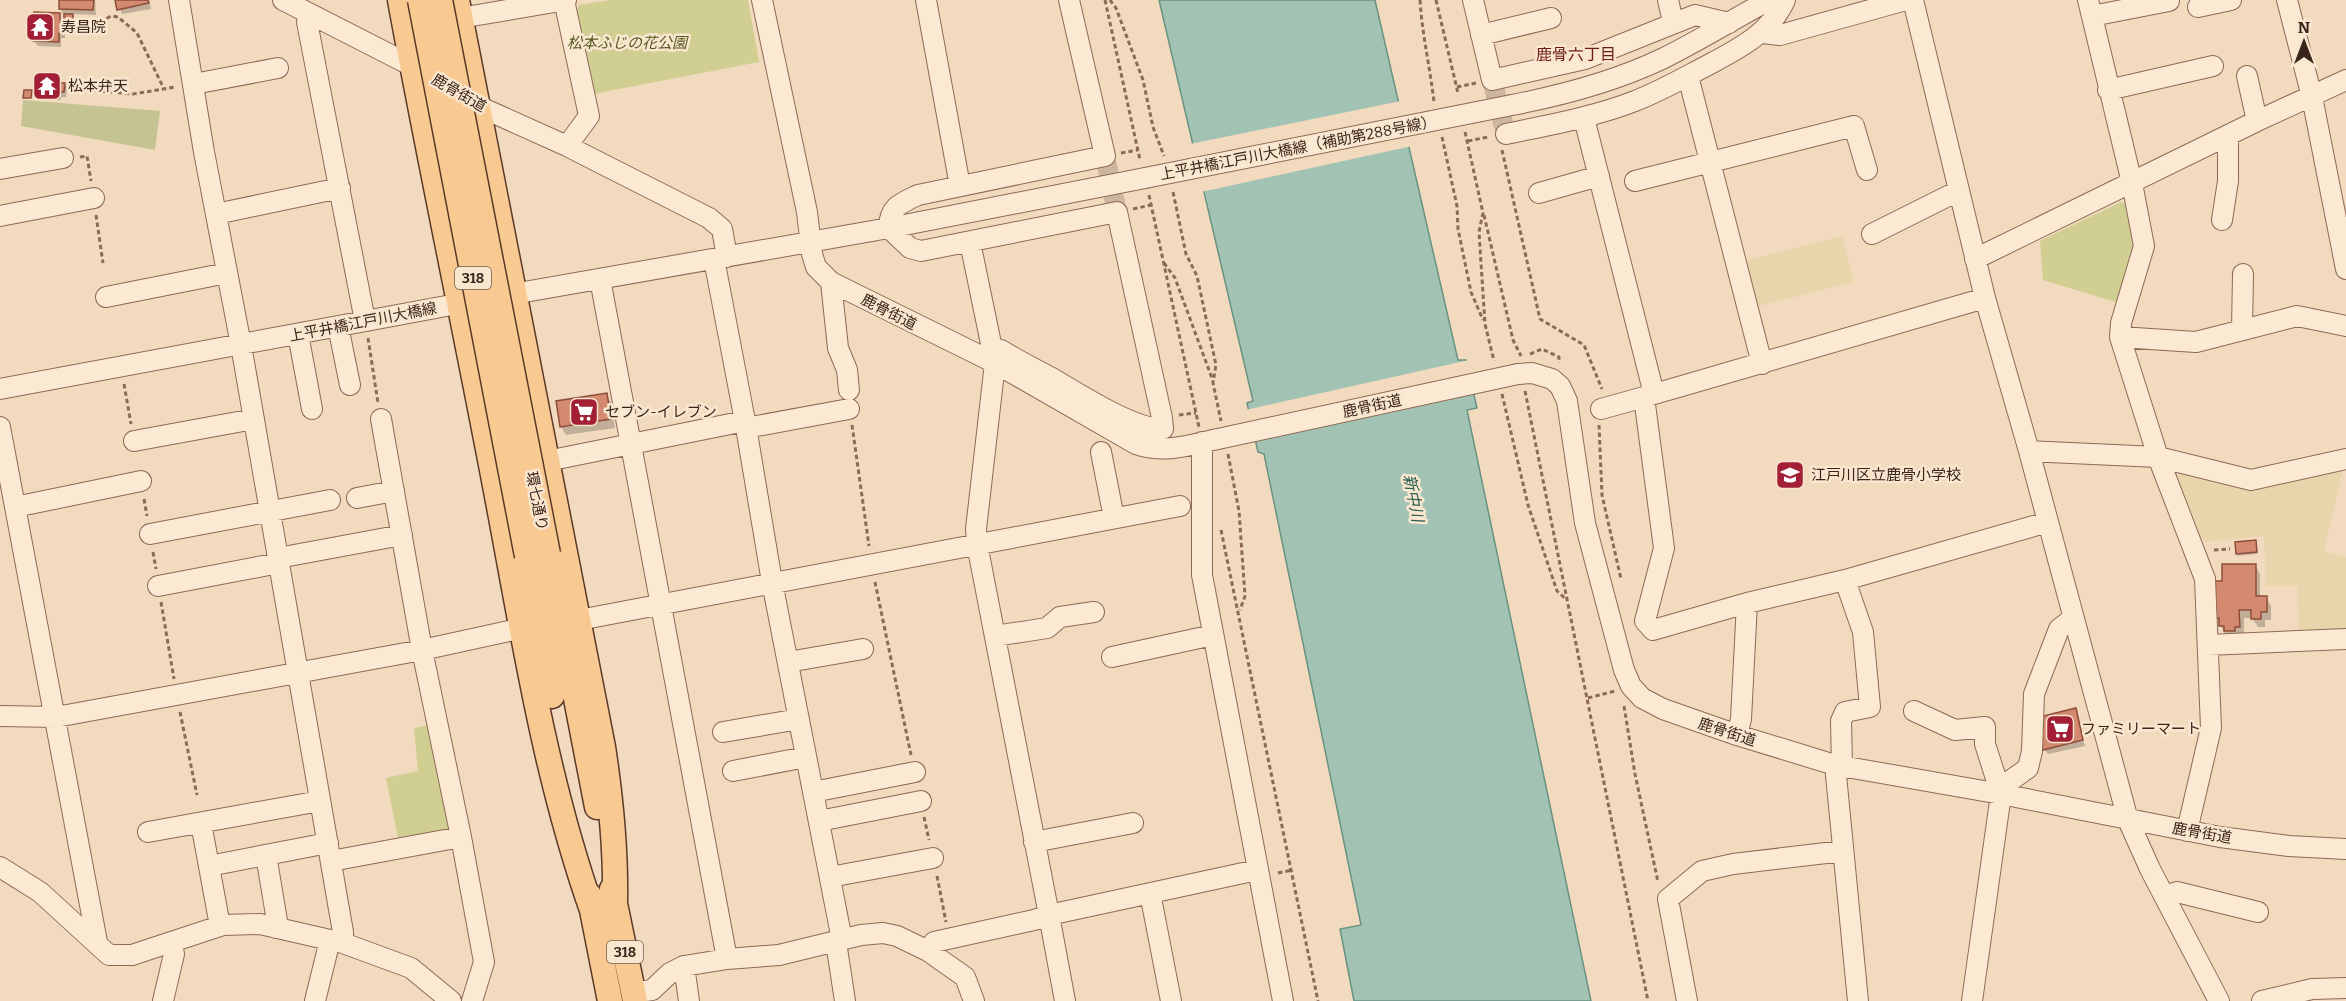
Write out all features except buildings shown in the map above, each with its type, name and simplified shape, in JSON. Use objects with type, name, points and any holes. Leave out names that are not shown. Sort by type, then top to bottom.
[{"type":"main road","points":[[400,0],[461,303],[547,759],[574,861],[592,910]]},
{"type":"main road","name":"環七通り","points":[[420,0],[537,555],[634,997]]},
{"type":"main road","name":"環七通り","points":[[441,0],[537,555],[592,910],[610,1001]]},
{"type":"main road","points":[[459,9],[579,620],[612,807],[616,852],[615,903]]},
{"type":"street","points":[[179,0],[343,932],[336,941],[315,1001]]},
{"type":"street","name":"鹿骨街道","points":[[283,0],[412,65],[478,106],[567,146],[718,224],[722,229],[720,258],[746,425],[772,582],[830,877],[845,1001]]},
{"type":"street","points":[[459,9],[565,0],[589,116],[567,146]]},
{"type":"street","name":"鹿骨街道","points":[[762,0],[807,212],[809,242],[816,267],[831,282],[994,356],[1136,444],[1157,450],[1218,441],[1521,372],[1551,379],[1560,386],[1567,401],[1585,523],[1622,662],[1624,688],[1663,709],[1737,735],[1838,765],[2220,837],[2289,846],[2346,849]]},
{"type":"street","points":[[926,0],[960,186]]},
{"type":"street","points":[[994,356],[1001,350],[1074,392],[1136,423],[1152,429],[1163,429],[1117,212],[921,251],[910,248],[889,228],[889,217],[894,207],[918,195],[1104,156],[1068,0]]},
{"type":"street","points":[[1473,0],[1492,80],[1586,59],[1695,15],[1729,22]]},
{"type":"street","points":[[1668,0],[1673,22]]},
{"type":"street","name":"上平井橋江戸川大橋線（補助第288号線）","points":[[809,242],[1567,94],[1664,58],[1769,0]]},
{"type":"street","points":[[1502,135],[1584,117],[1634,101],[1688,76],[1762,33],[1779,13],[1785,0]]},
{"type":"street","points":[[1762,33],[1779,35],[1906,0]]},
{"type":"street","points":[[1912,0],[1974,259],[2029,451],[2128,820],[2164,896],[2219,1001]]},
{"type":"street","points":[[2198,8],[2231,0]]},
{"type":"street","points":[[2287,0],[2343,231],[2346,269]]},
{"type":"street","points":[[2169,1],[2090,8],[2132,183],[2144,246],[2121,323],[2120,337],[2157,457],[2205,579],[2211,728],[2187,831]]},
{"type":"street","points":[[311,15],[307,22],[365,321]]},
{"type":"street","points":[[1481,35],[1551,18]]},
{"type":"street","points":[[2108,90],[2213,66]]},
{"type":"street","points":[[194,84],[278,68]]},
{"type":"street","points":[[1688,76],[1762,364]]},
{"type":"street","points":[[2247,76],[2257,121]]},
{"type":"street","points":[[1974,259],[2346,80]]},
{"type":"street","points":[[1584,117],[1649,396],[1664,548],[1645,621],[1653,630],[1747,603],[1845,580],[2048,522]]},
{"type":"street","points":[[1635,181],[1854,126],[1867,170]]},
{"type":"street","points":[[2222,220],[2228,181],[2228,135]]},
{"type":"street","points":[[0,169],[63,158]]},
{"type":"street","points":[[1539,194],[1599,176]]},
{"type":"street","points":[[216,214],[340,188]]},
{"type":"street","points":[[1872,234],[1958,191]]},
{"type":"street","points":[[0,216],[94,198]]},
{"type":"street","points":[[720,258],[809,242]]},
{"type":"street","points":[[970,242],[994,356],[976,529],[977,544],[1065,1001]]},
{"type":"street","name":"上平井橋江戸川大橋線","points":[[0,389],[461,303],[720,258]]},
{"type":"street","points":[[106,297],[227,273]]},
{"type":"street","points":[[2242,274],[2242,330]]},
{"type":"street","points":[[600,279],[727,959]]},
{"type":"street","points":[[547,461],[746,425],[849,400],[847,370],[838,348],[831,282]]},
{"type":"street","points":[[1600,409],[1985,298]]},
{"type":"street","points":[[2120,337],[2196,342],[2297,316],[2346,326]]},
{"type":"street","points":[[338,326],[350,385]]},
{"type":"street","points":[[298,334],[312,409]]},
{"type":"street","points":[[134,441],[254,419]]},
{"type":"street","points":[[381,419],[422,650],[461,837],[484,962],[472,1001]]},
{"type":"street","points":[[0,427],[10,510],[56,717],[97,942]]},
{"type":"street","points":[[1218,441],[1202,575],[1283,1001]]},
{"type":"street","points":[[2029,451],[2157,457],[2251,480],[2346,459]]},
{"type":"street","points":[[1101,453],[1114,518]]},
{"type":"street","points":[[10,510],[141,481]]},
{"type":"street","points":[[357,498],[394,491]]},
{"type":"street","points":[[150,534],[330,500]]},
{"type":"street","points":[[579,620],[1180,506]]},
{"type":"street","points":[[158,586],[402,534]]},
{"type":"street","points":[[1845,580],[1863,632],[1870,707],[1845,712],[1841,721],[1838,765],[1843,851],[1858,1001]]},
{"type":"street","points":[[1737,735],[1741,719],[1747,603]]},
{"type":"street","points":[[994,636],[1047,628],[1060,617],[1094,612]]},
{"type":"street","points":[[1972,1001],[2001,794],[2007,783],[2028,768],[2032,751],[2034,694],[2059,629],[2073,619]]},
{"type":"street","points":[[0,716],[56,717],[422,650],[523,628]]},
{"type":"street","points":[[1112,657],[1213,635]]},
{"type":"street","points":[[2208,645],[2346,639]]},
{"type":"street","points":[[788,662],[863,650]]},
{"type":"street","points":[[1914,711],[1955,730],[1985,727],[1985,744],[2001,794]]},
{"type":"street","points":[[723,732],[799,719]]},
{"type":"street","points":[[733,771],[806,758]]},
{"type":"street","points":[[813,792],[915,772]]},
{"type":"street","points":[[148,832],[321,801]]},
{"type":"street","points":[[819,821],[921,801]]},
{"type":"street","points":[[201,823],[220,926]]},
{"type":"street","points":[[1034,842],[1133,823]]},
{"type":"street","points":[[209,866],[266,855],[329,852],[461,837]]},
{"type":"street","points":[[1687,1001],[1668,899],[1702,871],[1733,864],[1843,851]]},
{"type":"street","points":[[266,855],[277,921],[276,928]]},
{"type":"street","points":[[830,877],[933,858]]},
{"type":"street","points":[[0,867],[40,892],[109,955],[132,955],[220,926],[260,924],[336,941],[411,968],[451,1001]]},
{"type":"street","points":[[928,951],[934,942],[949,937],[1257,870]]},
{"type":"street","points":[[2164,896],[2177,892],[2258,912]]},
{"type":"street","points":[[1150,893],[1171,1001]]},
{"type":"street","points":[[634,997],[652,990],[670,973],[684,966],[727,959],[779,955],[861,935],[883,933],[897,936],[928,951],[965,977],[974,1001]]},
{"type":"street","points":[[163,1001],[174,954],[171,942]]},
{"type":"street","points":[[684,966],[689,1001]]},
{"type":"street","points":[[2262,1001],[2312,989],[2346,988]]},
{"type":"path","points":[[1105,0],[1163,261],[1239,511],[1245,596],[1240,612],[1318,1001]]},
{"type":"path","points":[[1110,0],[1116,8],[1143,80],[1153,127],[1165,158]]},
{"type":"path","points":[[1420,0],[1422,33],[1436,113]]},
{"type":"path","points":[[1436,0],[1458,93]]},
{"type":"path","points":[[65,88],[133,94],[164,89],[137,33],[118,17],[111,16],[88,29],[72,27]]},
{"type":"path","points":[[1457,87],[1484,81]]},
{"type":"path","points":[[1467,141],[1502,135]]},
{"type":"path","points":[[1441,136],[1457,206],[1458,229],[1471,292],[1485,324]]},
{"type":"path","points":[[1172,190],[1186,254],[1197,276],[1216,365],[1213,383],[1218,441]]},
{"type":"path","points":[[1484,213],[1521,372],[1648,1001]]},
{"type":"path","points":[[1163,261],[1175,278],[1213,383]]},
{"type":"path","points":[[365,321],[381,419]]},
{"type":"path","points":[[849,400],[871,563],[915,772]]},
{"type":"path","points":[[2212,550],[2230,549]]},
{"type":"path","points":[[1588,698],[1624,688],[1623,701],[1635,774],[1660,891]]},
{"type":"path","points":[[921,801],[949,937]]},
{"type":"shaded area","points":[[23,100],[160,111],[155,150],[21,126]]},
{"type":"shaded area","points":[[1842,236],[1854,282],[1755,307],[1744,261]]},
{"type":"shaded area","points":[[2343,470],[2324,551],[2346,557],[2346,630],[2299,632],[2297,586],[2266,586],[2264,536],[2203,542],[2177,476],[2180,472],[2257,489]]},
{"type":"green space","name":"松本ふじの花公園","points":[[611,0],[748,0],[759,62],[593,94],[576,14],[579,5]]},
{"type":"green space","points":[[2121,202],[2129,206],[2137,245],[2119,303],[2043,280],[2040,241]]},
{"type":"green space","points":[[435,724],[458,833],[399,844],[386,778],[418,771],[414,728]]},
{"type":"water","name":"新中川","points":[[1159,0],[1375,0],[1458,360],[1466,360],[1477,408],[1467,410],[1591,1001],[1354,1001],[1340,929],[1361,925],[1264,454],[1258,452],[1247,403],[1253,401]]},
{"type":"pier","points":[[1401,101],[1412,146],[1201,192],[1190,144]]},
{"type":"pier","points":[[1469,360],[1476,392],[1252,441],[1245,410]]},
{"type":"tunnel","points":[[1492,80],[1506,134]]},
{"type":"tunnel","points":[[1105,156],[1117,212]]},
{"type":"place","name":"寿昌院","points":[[40,27]]},
{"type":"place","name":"松本弁天","points":[[47,86]]},
{"type":"place","name":"セブン-イレブン","points":[[584,412]]},
{"type":"place","name":"江戸川区立鹿骨小学校","points":[[1790,475]]},
{"type":"place","name":"ファミリーマート","points":[[2060,729]]},
{"type":"district","name":"鹿骨六丁目","points":[[1576,54]]}]
